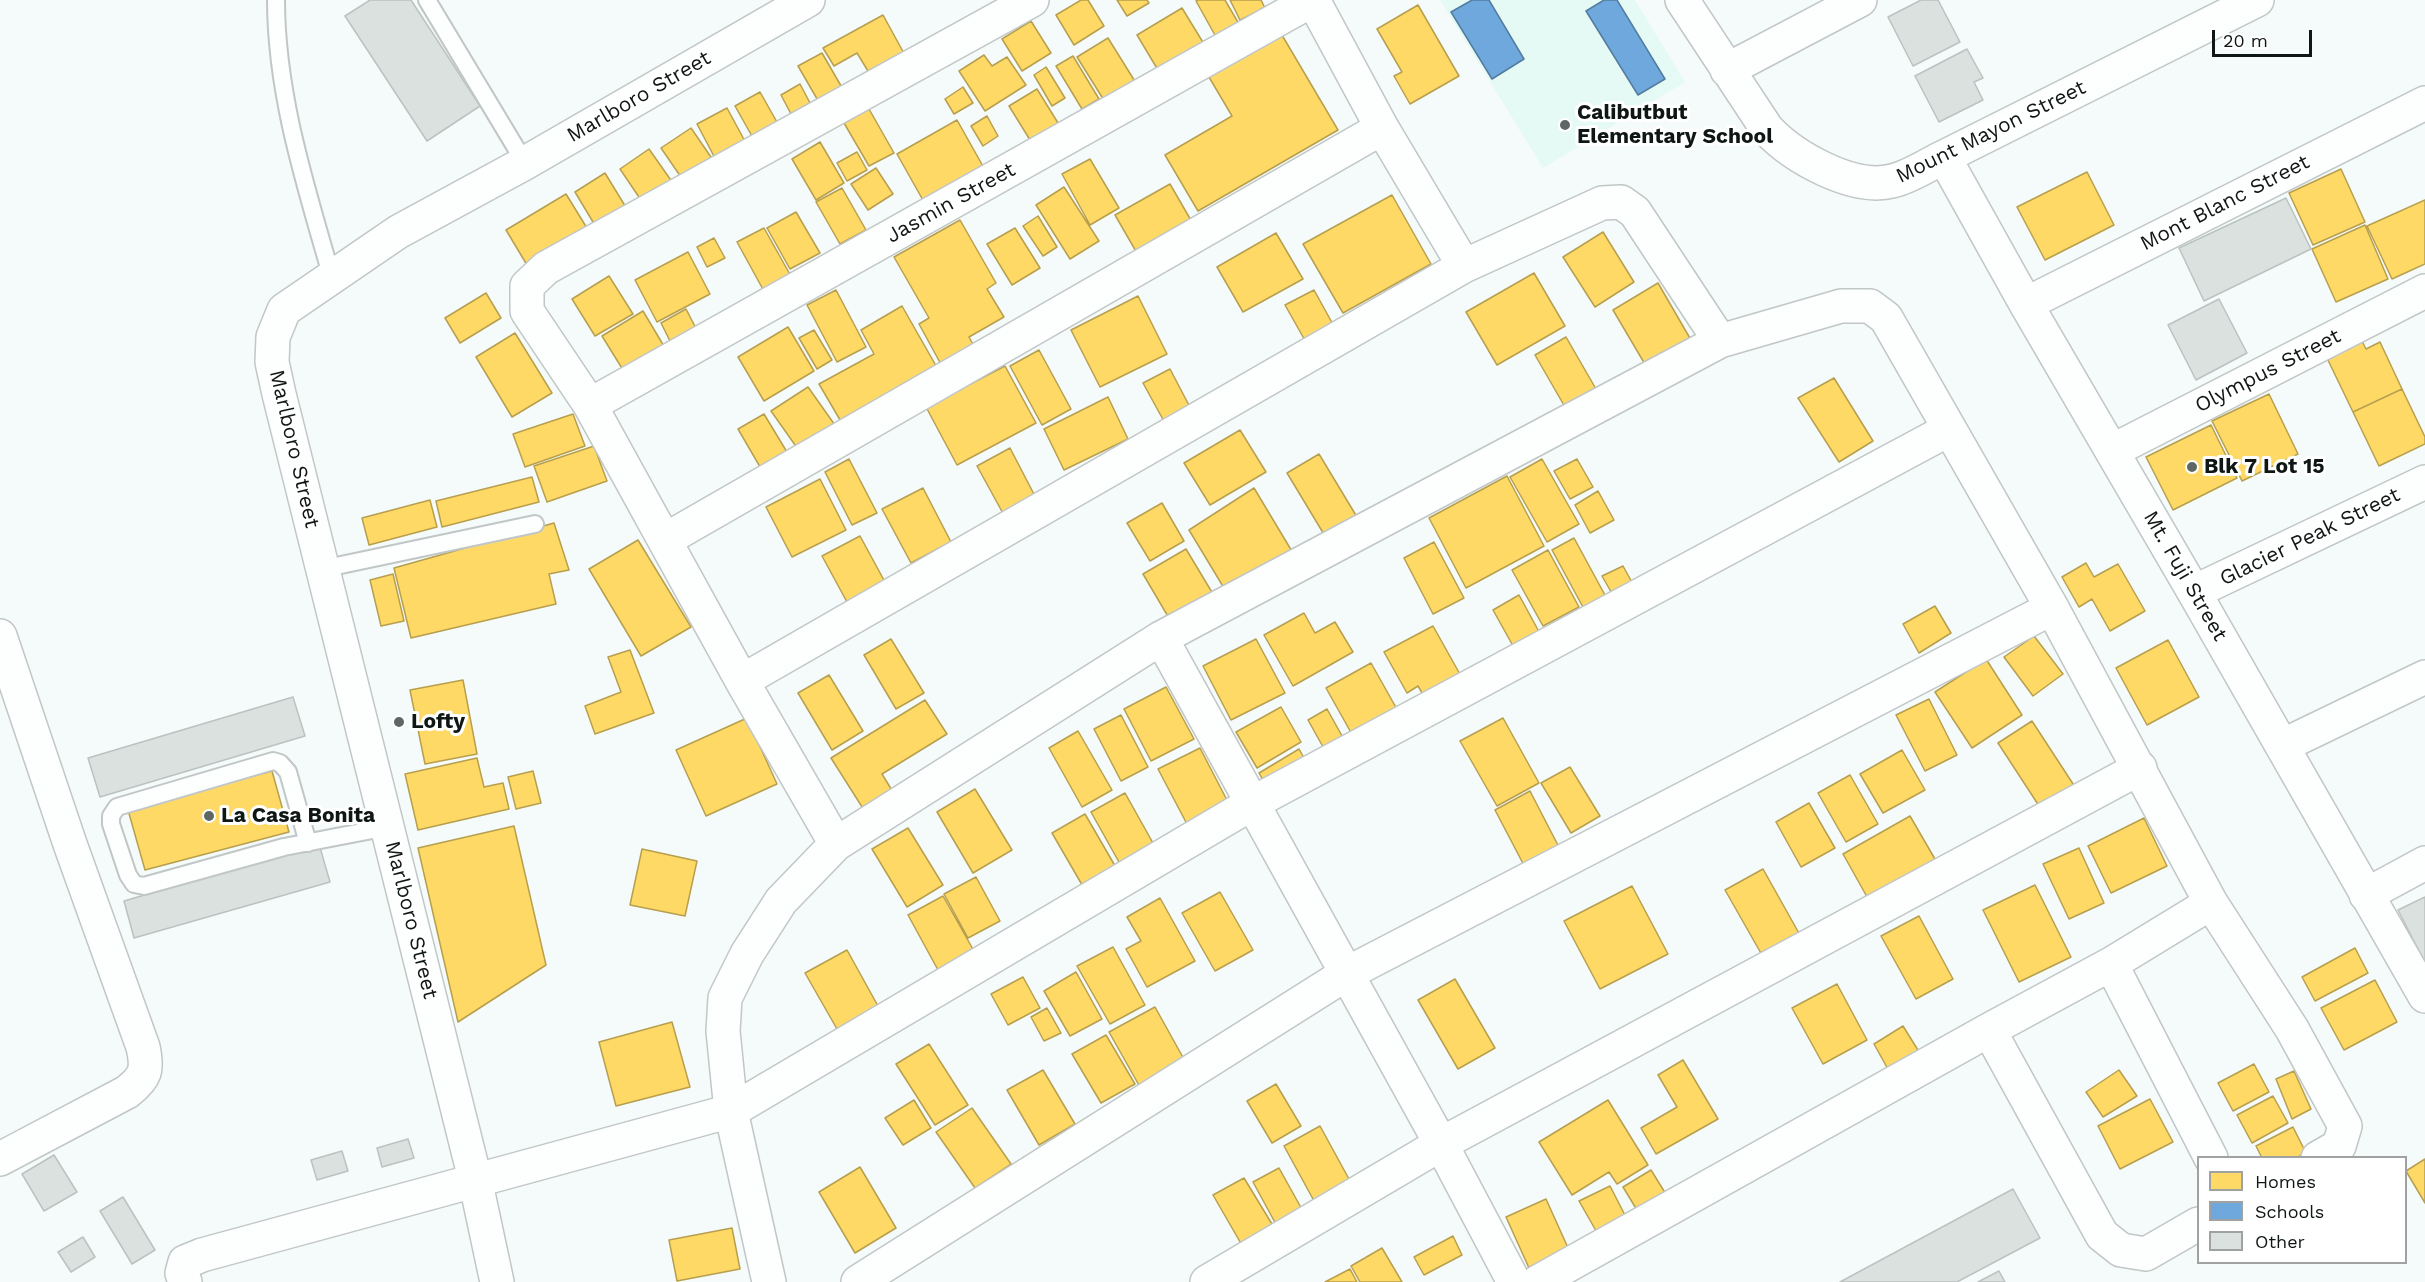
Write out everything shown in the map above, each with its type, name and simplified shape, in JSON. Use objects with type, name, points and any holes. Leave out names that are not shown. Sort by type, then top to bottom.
[{"type":"street","name":"Marlboro Street","points":[[497,1282],[475,1179],[279,394],[272,362],[273,337],[284,310],[398,232],[525,163],[808,0]]},
{"type":"street","points":[[836,844],[742,681],[590,405],[527,311],[527,286],[546,268],[1032,0]]},
{"type":"street","points":[[1312,0],[1382,128],[1464,266]]},
{"type":"street","name":"Jasmin Street","points":[[590,405],[1312,0]]},
{"type":"street","name":"Mount Mayon Street","points":[[1682,0],[1767,129],[1780,143],[1840,175],[1861,183],[1887,182],[1944,158],[2257,0]]},
{"type":"street","points":[[1727,70],[1860,0]]},
{"type":"street","name":"Mont Blanc Street","points":[[2026,304],[2425,103]]},
{"type":"street","points":[[665,540],[1382,128]]},
{"type":"street","name":"Mt. Fuji Street","points":[[1944,158],[2425,996]]},
{"type":"street","points":[[742,681],[1464,266],[1602,203],[1621,202],[1635,212],[1720,341]]},
{"type":"street","name":"Olympus Street","points":[[2112,451],[2425,291]]},
{"type":"street","points":[[769,1282],[731,1112],[723,1031],[725,998],[747,954],[781,901],[836,844],[1161,638],[1720,341],[1841,306],[1870,306],[1886,318],[1948,430],[2052,608],[2211,903],[2292,1029],[2345,1126],[2339,1146],[2322,1156]]},
{"type":"street","points":[[184,1282],[182,1273],[185,1262],[191,1258],[475,1179],[731,1112],[1251,804],[1948,430]]},
{"type":"street","name":"Glacier Peak Street","points":[[2194,592],[2425,482]]},
{"type":"street","points":[[858,1282],[1346,974],[2052,608]]},
{"type":"street","points":[[0,636],[70,844],[143,1047],[146,1063],[142,1080],[127,1092],[0,1159]]},
{"type":"street","points":[[1161,638],[1441,1144],[1514,1282]]},
{"type":"street","points":[[2282,746],[2425,677]]},
{"type":"street","points":[[1208,1282],[1441,1144],[2140,768]]},
{"type":"street","points":[[2366,895],[2425,863]]},
{"type":"street","points":[[1538,1282],[2111,964],[2211,903]]},
{"type":"street","points":[[2111,964],[2210,1156]]},
{"type":"street","points":[[1989,1030],[2102,1235],[2121,1250],[2146,1254],[2197,1225]]},
{"type":"lane","points":[[276,0],[276,27],[281,66],[296,154],[332,278]]},
{"type":"lane","points":[[427,0],[525,163]]},
{"type":"lane","points":[[322,569],[535,524]]},
{"type":"lane","points":[[308,843],[288,772],[280,763],[273,761],[117,807],[111,816],[111,824],[128,875],[134,884],[144,886],[284,847],[308,843],[388,827]]},
{"type":"shaded area","name":"Calibutbut Elementary School","points":[[1440,0],[1635,0],[1685,82],[1543,168]]},
{"type":"building: Homes","points":[[1081,0],[1088,0],[1104,26],[1074,45],[1056,15]]},
{"type":"building: Homes","points":[[1117,0],[1147,0],[1149,3],[1127,16]]},
{"type":"building: Homes","points":[[1225,0],[1239,24],[1216,37],[1196,1]]},
{"type":"building: Homes","points":[[1230,0],[1261,0],[1265,8],[1240,20]]},
{"type":"building: Homes","points":[[1418,5],[1459,76],[1410,104],[1394,76],[1402,72],[1377,29]]},
{"type":"building: Homes","points":[[1182,8],[1204,44],[1158,70],[1137,35]]},
{"type":"building: Homes","points":[[883,15],[906,57],[871,76],[857,53],[834,66],[823,48]]},
{"type":"building: Homes","points":[[1031,21],[1051,53],[1022,71],[1002,39]]},
{"type":"building: Homes","points":[[1279,30],[1338,130],[1198,211],[1165,155],[1232,116],[1206,72]]},
{"type":"building: Homes","points":[[1108,38],[1136,83],[1105,102],[1077,57]]},
{"type":"building: Homes","points":[[822,53],[844,91],[820,104],[798,66]]},
{"type":"building: Homes","points":[[984,55],[992,66],[1007,57],[1026,85],[985,111],[959,71]]},
{"type":"building: Homes","points":[[1073,56],[1099,99],[1082,109],[1056,66]]},
{"type":"building: Homes","points":[[1046,67],[1065,98],[1052,106],[1034,75]]},
{"type":"building: Homes","points":[[800,84],[810,103],[791,114],[781,95]]},
{"type":"building: Homes","points":[[963,87],[973,103],[954,114],[945,99]]},
{"type":"building: Homes","points":[[1037,89],[1063,131],[1035,148],[1009,106]]},
{"type":"building: Homes","points":[[760,92],[782,131],[757,145],[735,106]]},
{"type":"building: Homes","points":[[727,108],[747,145],[717,162],[697,124]]},
{"type":"building: Homes","points":[[869,109],[894,153],[869,166],[844,123]]},
{"type":"building: Homes","points":[[987,116],[998,136],[983,146],[971,126]]},
{"type":"building: Homes","points":[[957,120],[984,168],[924,202],[897,154]]},
{"type":"building: Homes","points":[[691,128],[713,160],[683,180],[661,148]]},
{"type":"building: Homes","points":[[820,142],[844,183],[816,200],[792,159]]},
{"type":"building: Homes","points":[[649,149],[675,186],[645,206],[620,169]]},
{"type":"building: Homes","points":[[857,152],[867,170],[847,181],[837,163]]},
{"type":"building: Homes","points":[[1090,159],[1119,208],[1090,225],[1062,174]]},
{"type":"building: Homes","points":[[876,168],[893,194],[868,210],[851,184]]},
{"type":"building: Homes","points":[[2341,169],[2365,222],[2313,245],[2289,193]]},
{"type":"building: Homes","points":[[2087,172],[2114,225],[2045,260],[2017,207]]},
{"type":"building: Homes","points":[[605,173],[630,214],[599,232],[575,192]]},
{"type":"building: Homes","points":[[1170,184],[1196,229],[1141,260],[1115,215]]},
{"type":"building: Homes","points":[[1064,187],[1099,241],[1070,259],[1036,205]]},
{"type":"building: Homes","points":[[842,188],[866,230],[840,244],[816,202]]},
{"type":"building: Homes","points":[[566,194],[590,233],[530,270],[506,230]]},
{"type":"building: Homes","points":[[1392,195],[1431,264],[1343,313],[1303,244]]},
{"type":"building: Homes","points":[[2425,200],[2425,264],[2392,279],[2367,226]]},
{"type":"building: Homes","points":[[796,212],[820,253],[790,269],[767,228]]},
{"type":"building: Homes","points":[[1038,216],[1057,247],[1043,256],[1023,226]]},
{"type":"building: Homes","points":[[960,220],[996,283],[987,289],[1004,317],[969,337],[976,350],[943,368],[919,324],[929,318],[894,257]]},
{"type":"building: Homes","points":[[2365,225],[2388,279],[2336,302],[2312,249]]},
{"type":"building: Homes","points":[[764,228],[792,278],[765,293],[737,242]]},
{"type":"building: Homes","points":[[1015,228],[1040,268],[1012,285],[987,244]]},
{"type":"building: Homes","points":[[1603,232],[1634,282],[1595,307],[1563,257]]},
{"type":"building: Homes","points":[[1276,233],[1303,279],[1243,312],[1217,267]]},
{"type":"building: Homes","points":[[714,238],[725,258],[707,267],[697,247]]},
{"type":"building: Homes","points":[[688,252],[710,294],[657,322],[635,280]]},
{"type":"building: Homes","points":[[1534,273],[1565,326],[1497,365],[1466,312]]},
{"type":"building: Homes","points":[[609,276],[633,314],[595,336],[572,299]]},
{"type":"building: Homes","points":[[1658,283],[1691,340],[1646,366],[1613,310]]},
{"type":"building: Homes","points":[[836,290],[866,347],[837,362],[807,305]]},
{"type":"building: Homes","points":[[1314,290],[1335,328],[1307,344],[1285,305]]},
{"type":"building: Homes","points":[[486,293],[501,318],[460,343],[445,318]]},
{"type":"building: Homes","points":[[1138,296],[1167,354],[1100,387],[1071,330]]},
{"type":"building: Homes","points":[[902,306],[939,371],[843,425],[819,384],[874,354],[861,330]]},
{"type":"building: Homes","points":[[686,309],[700,336],[674,349],[661,323]]},
{"type":"building: Homes","points":[[643,311],[668,353],[628,378],[602,336]]},
{"type":"building: Homes","points":[[788,327],[814,371],[764,401],[738,357]]},
{"type":"building: Homes","points":[[814,330],[832,360],[817,369],[799,338]]},
{"type":"building: Homes","points":[[515,333],[552,393],[512,417],[476,357]]},
{"type":"building: Homes","points":[[1566,337],[1596,389],[1565,407],[1535,355]]},
{"type":"building: Homes","points":[[2361,339],[2366,349],[2380,342],[2402,389],[2353,412],[2326,356]]},
{"type":"building: Homes","points":[[1039,350],[1071,409],[1042,425],[1010,366]]},
{"type":"building: Homes","points":[[1005,366],[1036,423],[957,465],[926,407]]},
{"type":"building: Homes","points":[[1170,369],[1192,411],[1166,425],[1143,383]]},
{"type":"building: Homes","points":[[1834,378],[1873,441],[1839,462],[1798,398]]},
{"type":"building: Homes","points":[[808,387],[837,428],[800,452],[771,411]]},
{"type":"building: Homes","points":[[2402,389],[2425,437],[2425,444],[2379,466],[2353,412]]},
{"type":"building: Homes","points":[[2269,394],[2298,454],[2242,481],[2212,421]]},
{"type":"building: Homes","points":[[1108,397],[1128,439],[1064,470],[1044,429]]},
{"type":"building: Homes","points":[[573,414],[585,446],[525,467],[513,434]]},
{"type":"building: Homes","points":[[764,414],[790,457],[763,472],[738,429]]},
{"type":"building: Homes","name":"Blk 7 Lot 15","points":[[2211,425],[2237,478],[2173,510],[2146,457]]},
{"type":"building: Homes","points":[[1240,430],[1266,472],[1210,505],[1184,463]]},
{"type":"building: Homes","points":[[594,446],[607,481],[547,502],[534,466]]},
{"type":"building: Homes","points":[[1010,448],[1037,500],[1005,517],[977,466]]},
{"type":"building: Homes","points":[[1319,454],[1360,522],[1328,541],[1287,473]]},
{"type":"building: Homes","points":[[849,459],[877,513],[852,525],[825,472]]},
{"type":"building: Homes","points":[[1542,459],[1579,524],[1547,542],[1510,477]]},
{"type":"building: Homes","points":[[1577,459],[1593,487],[1570,499],[1554,471]]},
{"type":"building: Homes","points":[[1507,476],[1544,546],[1466,588],[1429,518]]},
{"type":"building: Homes","points":[[532,477],[539,502],[442,527],[436,501]]},
{"type":"building: Homes","points":[[820,479],[846,530],[792,557],[766,507]]},
{"type":"building: Homes","points":[[923,488],[951,542],[911,563],[882,509]]},
{"type":"building: Homes","points":[[1254,488],[1296,558],[1230,598],[1189,530]]},
{"type":"building: Homes","points":[[1598,491],[1614,520],[1590,533],[1575,505]]},
{"type":"building: Homes","points":[[430,500],[437,527],[369,545],[362,518]]},
{"type":"building: Homes","points":[[1162,503],[1184,541],[1150,561],[1127,523]]},
{"type":"building: Homes","points":[[554,523],[569,570],[549,574],[556,604],[411,638],[394,568]]},
{"type":"building: Homes","points":[[860,536],[885,582],[847,602],[822,556]]},
{"type":"building: Homes","points":[[1574,538],[1606,597],[1584,609],[1552,550]]},
{"type":"building: Homes","points":[[638,540],[691,627],[641,656],[589,569]]},
{"type":"building: Homes","points":[[1434,542],[1464,598],[1433,614],[1404,558]]},
{"type":"building: Homes","points":[[1186,549],[1219,604],[1176,630],[1143,574]]},
{"type":"building: Homes","points":[[1548,550],[1579,607],[1543,626],[1512,570]]},
{"type":"building: Homes","points":[[2086,563],[2094,577],[2118,564],[2145,611],[2110,631],[2092,599],[2079,607],[2062,577]]},
{"type":"building: Homes","points":[[1623,566],[1634,586],[1614,597],[1602,576]]},
{"type":"building: Homes","points":[[393,574],[404,621],[381,626],[370,580]]},
{"type":"building: Homes","points":[[1519,595],[1543,639],[1517,653],[1493,610]]},
{"type":"building: Homes","points":[[1935,606],[1951,633],[1919,653],[1903,624]]},
{"type":"building: Homes","points":[[1304,613],[1315,633],[1335,622],[1353,652],[1293,686],[1264,635]]},
{"type":"building: Homes","points":[[1433,626],[1466,685],[1429,705],[1418,686],[1407,693],[1384,652]]},
{"type":"building: Homes","points":[[2034,636],[2063,674],[2033,696],[2004,657]]},
{"type":"building: Homes","points":[[891,639],[924,693],[896,709],[864,655]]},
{"type":"building: Homes","points":[[1256,639],[1285,693],[1231,720],[1203,666]]},
{"type":"building: Homes","points":[[2168,640],[2199,697],[2147,725],[2116,668]]},
{"type":"building: Homes","points":[[630,650],[654,713],[595,734],[585,706],[621,692],[608,657]]},
{"type":"building: Homes","points":[[1986,659],[2022,715],[1972,748],[1935,692]]},
{"type":"building: Homes","points":[[1371,663],[1403,720],[1358,745],[1326,688]]},
{"type":"building: Homes","points":[[829,675],[863,731],[832,750],[798,693]]},
{"type":"building: Homes","points":[[463,680],[477,754],[425,764],[410,690]]},
{"type":"building: Homes","points":[[1166,687],[1194,739],[1151,761],[1124,709]]},
{"type":"building: Homes","points":[[1929,699],[1957,755],[1925,771],[1896,715]]},
{"type":"building: Homes","points":[[925,700],[947,734],[882,774],[893,792],[864,810],[831,758]]},
{"type":"building: Homes","points":[[1281,707],[1301,742],[1257,768],[1236,732]]},
{"type":"building: Homes","points":[[1327,709],[1346,743],[1327,754],[1308,720]]},
{"type":"building: Homes","points":[[1121,715],[1148,767],[1121,781],[1094,729]]},
{"type":"building: Homes","points":[[747,718],[777,784],[706,816],[676,750]]},
{"type":"building: Homes","points":[[1503,718],[1539,783],[1497,806],[1460,741]]},
{"type":"building: Homes","points":[[2032,721],[2077,790],[2043,812],[1998,743]]},
{"type":"building: Homes","points":[[1078,731],[1112,790],[1082,807],[1049,748]]},
{"type":"building: Homes","points":[[1200,748],[1229,804],[1188,826],[1158,769]]},
{"type":"building: Homes","points":[[1299,749],[1308,765],[1268,789],[1259,773]]},
{"type":"building: Homes","points":[[1902,750],[1925,790],[1883,813],[1860,774]]},
{"type":"building: Homes","points":[[477,758],[484,787],[503,783],[509,809],[418,830],[405,774]]},
{"type":"building: Homes","points":[[1570,767],[1600,816],[1571,833],[1541,783]]},
{"type":"building: Homes","points":[[272,771],[289,832],[145,870],[128,810]]},
{"type":"building: Homes","points":[[533,771],[541,803],[516,809],[508,777]]},
{"type":"building: Homes","points":[[1850,775],[1878,824],[1846,842],[1818,793]]},
{"type":"building: Homes","points":[[975,789],[1012,850],[973,873],[937,812]]},
{"type":"building: Homes","points":[[1530,791],[1563,855],[1528,873],[1495,810]]},
{"type":"building: Homes","points":[[1125,793],[1158,852],[1124,871],[1091,812]]},
{"type":"building: Homes","points":[[1809,803],[1835,848],[1801,867],[1776,822]]},
{"type":"building: Homes","points":[[1085,814],[1118,871],[1085,890],[1052,833]]},
{"type":"building: Homes","points":[[1910,816],[1939,866],[1871,904],[1843,854]]},
{"type":"building: Homes","points":[[2144,818],[2167,866],[2111,893],[2088,846]]},
{"type":"building: Homes","points":[[514,826],[546,965],[458,1022],[418,848]]},
{"type":"building: Homes","points":[[908,828],[943,885],[907,907],[872,849]]},
{"type":"building: Homes","points":[[2079,848],[2104,903],[2069,919],[2043,864]]},
{"type":"building: Homes","points":[[642,849],[697,861],[685,916],[630,905]]},
{"type":"building: Homes","points":[[1763,869],[1800,935],[1762,955],[1725,890]]},
{"type":"building: Homes","points":[[976,877],[1000,921],[968,938],[944,894]]},
{"type":"building: Homes","points":[[2035,885],[2071,957],[2019,982],[1983,910]]},
{"type":"building: Homes","points":[[1632,886],[1668,954],[1600,989],[1564,921]]},
{"type":"building: Homes","points":[[1220,892],[1253,950],[1215,971],[1182,913]]},
{"type":"building: Homes","points":[[943,896],[974,951],[938,970],[908,915]]},
{"type":"building: Homes","points":[[1160,898],[1195,961],[1147,987],[1126,949],[1141,941],[1127,917]]},
{"type":"building: Homes","points":[[1919,916],[1953,979],[1916,999],[1881,936]]},
{"type":"building: Homes","points":[[1113,947],[1145,1005],[1110,1024],[1077,966]]},
{"type":"building: Homes","points":[[2355,948],[2368,973],[2315,1001],[2302,977]]},
{"type":"building: Homes","points":[[847,950],[878,1006],[837,1029],[805,973]]},
{"type":"building: Homes","points":[[1076,972],[1102,1019],[1070,1036],[1044,991]]},
{"type":"building: Homes","points":[[1023,977],[1040,1008],[1008,1025],[991,994]]},
{"type":"building: Homes","points":[[1455,979],[1495,1048],[1458,1069],[1418,1000]]},
{"type":"building: Homes","points":[[2375,980],[2397,1022],[2344,1050],[2321,1008]]},
{"type":"building: Homes","points":[[1837,984],[1867,1040],[1823,1064],[1792,1008]]},
{"type":"building: Homes","points":[[1155,1007],[1185,1061],[1140,1087],[1109,1032]]},
{"type":"building: Homes","points":[[1047,1008],[1061,1033],[1044,1041],[1031,1017]]},
{"type":"building: Homes","points":[[672,1022],[690,1087],[616,1106],[599,1042]]},
{"type":"building: Homes","points":[[1903,1026],[1926,1063],[1894,1080],[1874,1044]]},
{"type":"building: Homes","points":[[1106,1035],[1135,1084],[1101,1103],[1072,1054]]},
{"type":"building: Homes","points":[[929,1044],[968,1105],[935,1125],[896,1064]]},
{"type":"building: Homes","points":[[1683,1060],[1718,1119],[1656,1154],[1641,1128],[1677,1107],[1658,1075]]},
{"type":"building: Homes","points":[[2254,1064],[2269,1092],[2233,1111],[2218,1083]]},
{"type":"building: Homes","points":[[1043,1070],[1075,1124],[1039,1145],[1007,1090]]},
{"type":"building: Homes","points":[[2119,1070],[2137,1096],[2103,1117],[2086,1092]]},
{"type":"building: Homes","points":[[2294,1071],[2311,1109],[2292,1119],[2276,1079]]},
{"type":"building: Homes","points":[[1276,1084],[1301,1126],[1272,1143],[1247,1101]]},
{"type":"building: Homes","points":[[2273,1096],[2288,1123],[2252,1143],[2237,1115]]},
{"type":"building: Homes","points":[[2150,1099],[2173,1142],[2120,1169],[2098,1126]]},
{"type":"building: Homes","points":[[914,1100],[931,1128],[903,1145],[885,1118]]},
{"type":"building: Homes","points":[[1608,1100],[1648,1165],[1617,1184],[1609,1172],[1572,1195],[1539,1142]]},
{"type":"building: Homes","points":[[972,1108],[1011,1164],[975,1188],[936,1132]]},
{"type":"building: Homes","points":[[1320,1126],[1355,1190],[1319,1210],[1284,1146]]},
{"type":"building: Homes","points":[[2293,1127],[2306,1153],[2300,1156],[2261,1156],[2256,1146]]},
{"type":"building: Homes","points":[[2425,1159],[2425,1203],[2407,1173],[2407,1170]]},
{"type":"building: Homes","points":[[860,1167],[896,1228],[855,1253],[819,1192]]},
{"type":"building: Homes","points":[[1279,1168],[1304,1213],[1278,1228],[1253,1182]]},
{"type":"building: Homes","points":[[1651,1170],[1669,1199],[1640,1215],[1623,1187]]},
{"type":"building: Homes","points":[[1244,1178],[1275,1229],[1243,1247],[1213,1195]]},
{"type":"building: Homes","points":[[1610,1186],[1628,1221],[1599,1236],[1579,1201]]},
{"type":"building: Homes","points":[[1546,1199],[1569,1250],[1529,1268],[1506,1217]]},
{"type":"building: Homes","points":[[732,1228],[740,1269],[677,1281],[669,1240]]},
{"type":"building: Homes","points":[[1453,1236],[1462,1255],[1424,1275],[1414,1257]]},
{"type":"building: Homes","points":[[1382,1248],[1402,1282],[1360,1282],[1351,1266]]},
{"type":"building: Homes","points":[[1350,1269],[1357,1282],[1325,1282]]},
{"type":"building: Schools","points":[[1472,0],[1489,0],[1524,59],[1492,79],[1451,12]]},
{"type":"building: Schools","points":[[1604,0],[1617,0],[1665,79],[1638,95],[1586,11]]},
{"type":"building: Other","points":[[370,0],[411,0],[480,106],[427,141],[345,16]]},
{"type":"building: Other","points":[[1921,0],[1938,0],[1960,42],[1913,66],[1888,17]]},
{"type":"building: Other","points":[[1967,49],[1983,78],[1974,82],[1983,100],[1939,122],[1915,76]]},
{"type":"building: Other","points":[[2286,198],[2311,249],[2204,301],[2179,248]]},
{"type":"building: Other","points":[[2219,299],[2247,353],[2196,380],[2168,325]]},
{"type":"building: Other","points":[[293,697],[305,736],[100,797],[88,758]]},
{"type":"building: Other","points":[[319,844],[330,882],[134,938],[124,901]]},
{"type":"building: Other","points":[[2425,897],[2425,961],[2424,961],[2398,910]]},
{"type":"building: Other","points":[[408,1139],[414,1158],[382,1167],[377,1148]]},
{"type":"building: Other","points":[[342,1151],[348,1171],[317,1180],[311,1160]]},
{"type":"building: Other","points":[[54,1155],[77,1192],[44,1211],[22,1174]]},
{"type":"building: Other","points":[[2013,1189],[2040,1238],[1957,1282],[1840,1282]]},
{"type":"building: Other","points":[[123,1197],[155,1250],[132,1264],[100,1211]]},
{"type":"building: Other","points":[[83,1237],[95,1257],[71,1272],[58,1252]]},
{"type":"building: Other","points":[[1999,1271],[2005,1282],[1978,1282]]},
{"type":"place","name":"Calibutbut Elementary School","points":[[1565,125]]},
{"type":"place","name":"Blk 7 Lot 15","points":[[2192,467]]},
{"type":"place","name":"Lofty","points":[[399,722]]},
{"type":"place","name":"La Casa Bonita","points":[[209,816]]}]
